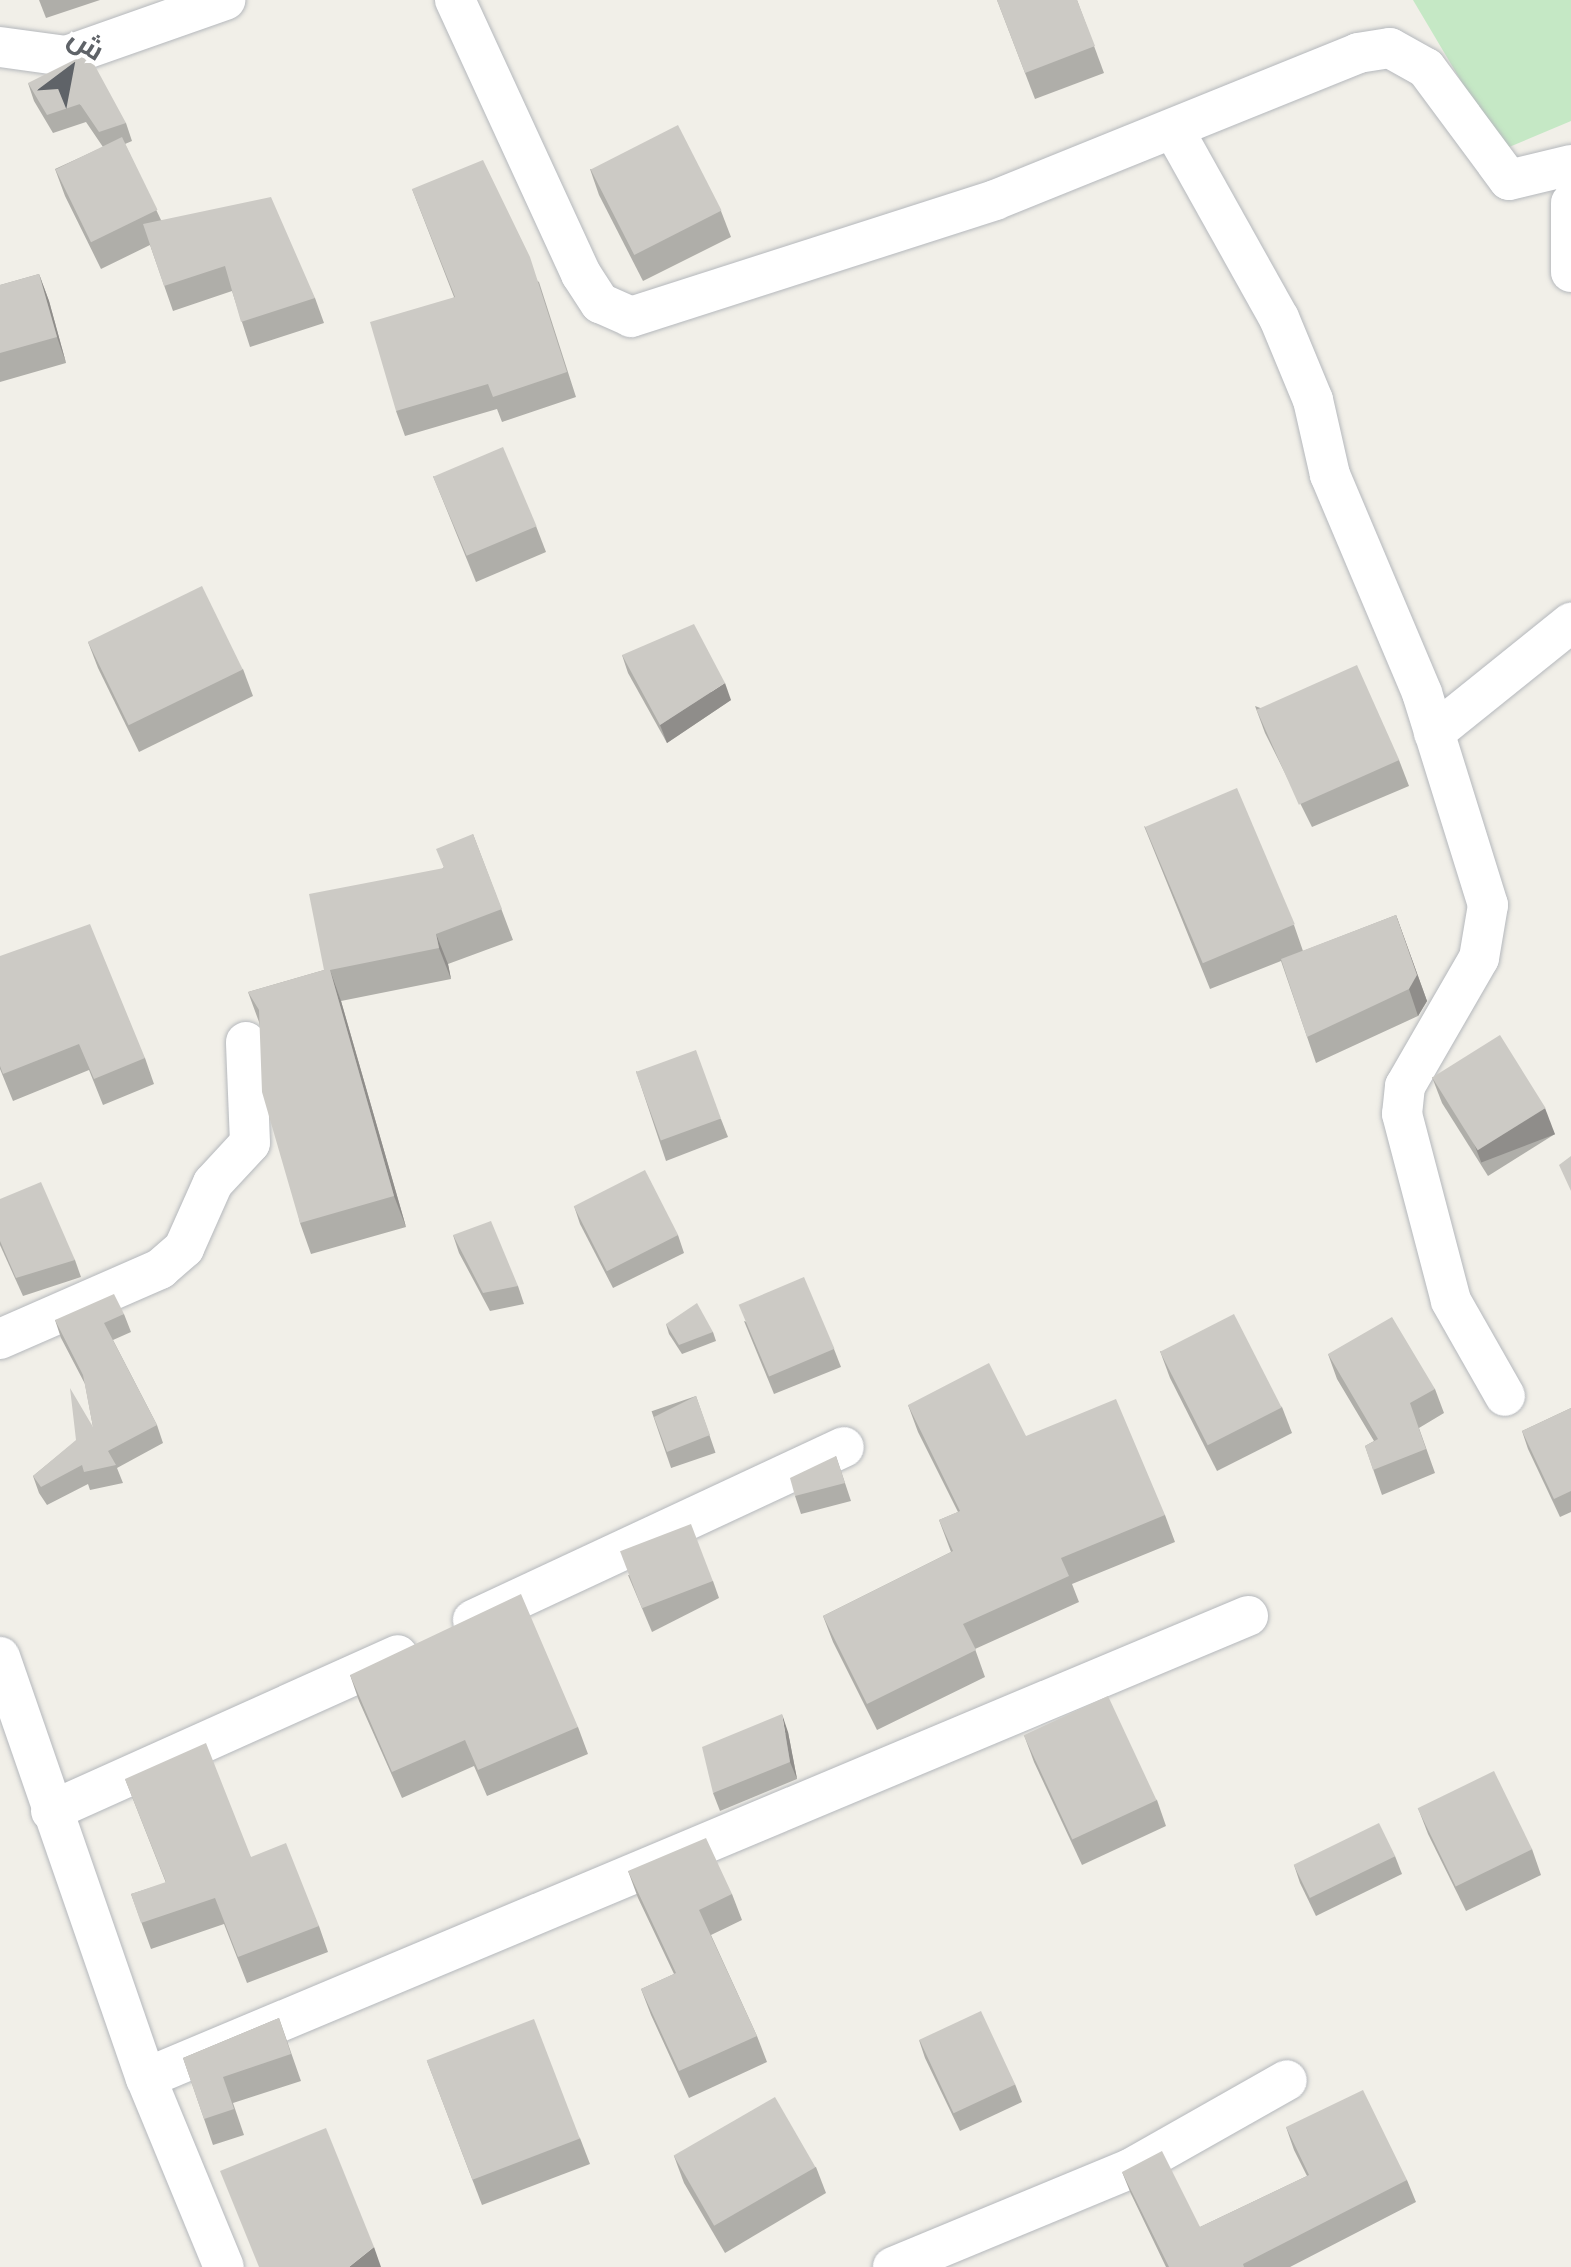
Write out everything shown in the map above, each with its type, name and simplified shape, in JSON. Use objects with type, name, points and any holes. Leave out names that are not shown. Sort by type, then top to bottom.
[{"type":"street","points":[[2,43],[66,56],[225,0]]},
{"type":"street","points":[[455,0],[582,274],[600,303],[630,316],[892,236],[1390,48],[1426,68],[1509,180],[1571,167]]},
{"type":"street","points":[[1175,132],[1279,318],[1330,475],[1434,733],[1488,927],[1405,1086],[1402,1114],[1451,1301],[1505,1396]]},
{"type":"street","points":[[1571,203],[1571,272]]},
{"type":"street","points":[[1434,733],[1571,623]]},
{"type":"street","points":[[0,1339],[160,1268],[184,1248],[212,1182],[250,1143],[246,1042]]},
{"type":"street","points":[[50,1811],[150,1773],[844,1447]]},
{"type":"street","points":[[146,2078],[1248,1616]]},
{"type":"street","points":[[0,1657],[50,1811],[146,2078],[224,2267]]},
{"type":"street","points":[[893,2267],[1130,2168],[1287,2080]]},
{"type":"green space","points":[[1413,0],[1571,0],[1571,121],[1502,150]]},
{"type":"building","points":[[997,0],[1077,0],[1095,46],[1025,73]]},
{"type":"building","points":[[88,53],[126,123],[99,132],[80,104],[47,115],[28,83]]},
{"type":"building","points":[[678,125],[722,211],[634,255],[591,169]]},
{"type":"building","points":[[122,137],[158,210],[91,242],[55,169]]},
{"type":"building","points":[[483,160],[530,257],[567,372],[493,397],[488,384],[396,411],[370,322],[455,297],[412,189]]},
{"type":"building","points":[[271,197],[315,298],[241,322],[225,266],[164,286],[143,224]]},
{"type":"building","points":[[39,274],[57,337],[0,353],[0,285]]},
{"type":"building","points":[[503,447],[537,526],[467,556],[433,477]]},
{"type":"building","points":[[202,586],[243,670],[129,725],[88,642]]},
{"type":"building","points":[[694,624],[725,683],[660,725],[622,655]]},
{"type":"building","points":[[1357,665],[1399,760],[1299,805],[1257,710]]},
{"type":"building","points":[[1237,788],[1295,924],[1203,963],[1145,827]]},
{"type":"building","points":[[473,834],[502,909],[436,934],[439,948],[330,970],[394,1196],[300,1223],[262,1092],[259,1010],[248,992],[324,970],[309,894],[444,868],[436,849]]},
{"type":"building","points":[[1396,915],[1417,975],[1409,989],[1307,1037],[1281,959]]},
{"type":"building","points":[[90,924],[145,1058],[94,1079],[79,1044],[3,1074],[0,956]]},
{"type":"building","points":[[1500,1035],[1546,1108],[1478,1150],[1432,1077]]},
{"type":"building","points":[[696,1050],[721,1119],[661,1140],[636,1072]]},
{"type":"building","points":[[1571,1156],[1571,1191],[1559,1165]]},
{"type":"building","points":[[645,1170],[678,1235],[607,1271],[574,1206]]},
{"type":"building","points":[[41,1182],[75,1260],[16,1278],[0,1241],[0,1199]]},
{"type":"building","points":[[491,1221],[518,1286],[483,1293],[453,1235]]},
{"type":"building","points":[[804,1277],[834,1349],[769,1377],[739,1305]]},
{"type":"building","points":[[114,1294],[124,1314],[104,1323],[157,1425],[108,1451],[116,1465],[84,1472],[82,1465],[41,1487],[33,1476],[76,1440],[70,1388],[93,1427],[83,1375],[55,1320]]},
{"type":"building","points":[[697,1303],[713,1332],[679,1345],[666,1324]]},
{"type":"building","points":[[1234,1314],[1282,1408],[1208,1445],[1160,1352]]},
{"type":"building","points":[[1392,1317],[1435,1389],[1410,1403],[1426,1449],[1373,1470],[1365,1446],[1378,1439],[1328,1354]]},
{"type":"building","points":[[989,1363],[1026,1436],[1116,1399],[1165,1515],[1061,1558],[1069,1576],[963,1624],[976,1650],[867,1704],[823,1616],[953,1551],[939,1520],[960,1511],[908,1405]]},
{"type":"building","points":[[696,1396],[710,1435],[667,1452],[654,1417]]},
{"type":"building","points":[[1571,1408],[1571,1491],[1554,1499],[1522,1431]]},
{"type":"building","points":[[836,1456],[845,1483],[795,1496],[790,1478]]},
{"type":"building","points":[[691,1524],[713,1581],[642,1608],[620,1551]]},
{"type":"building","points":[[521,1594],[578,1727],[478,1770],[465,1740],[392,1772],[350,1675]]},
{"type":"building","points":[[1108,1696],[1157,1800],[1072,1840],[1024,1735]]},
{"type":"building","points":[[782,1714],[790,1762],[713,1793],[702,1747]]},
{"type":"building","points":[[206,1743],[251,1857],[286,1843],[319,1926],[238,1957],[215,1898],[141,1923],[131,1894],[166,1882],[125,1779]]},
{"type":"building","points":[[1494,1771],[1532,1849],[1456,1886],[1418,1808]]},
{"type":"building","points":[[1379,1823],[1395,1856],[1310,1898],[1294,1865]]},
{"type":"building","points":[[706,1838],[732,1894],[699,1910],[757,2036],[679,2071],[641,1989],[676,1973],[628,1871]]},
{"type":"building","points":[[981,2011],[1015,2084],[954,2113],[919,2040]]},
{"type":"building","points":[[279,2018],[291,2054],[223,2077],[234,2109],[204,2119],[183,2058]]},
{"type":"building","points":[[534,2019],[580,2138],[473,2180],[427,2060]]},
{"type":"building","points":[[1363,2090],[1407,2180],[1243,2264],[1244,2267],[1169,2267],[1122,2172],[1162,2151],[1200,2227],[1309,2175],[1286,2127]]},
{"type":"building","points":[[775,2097],[816,2167],[714,2226],[674,2156]]},
{"type":"building","points":[[326,2128],[374,2247],[349,2267],[259,2267],[220,2171]]}]
